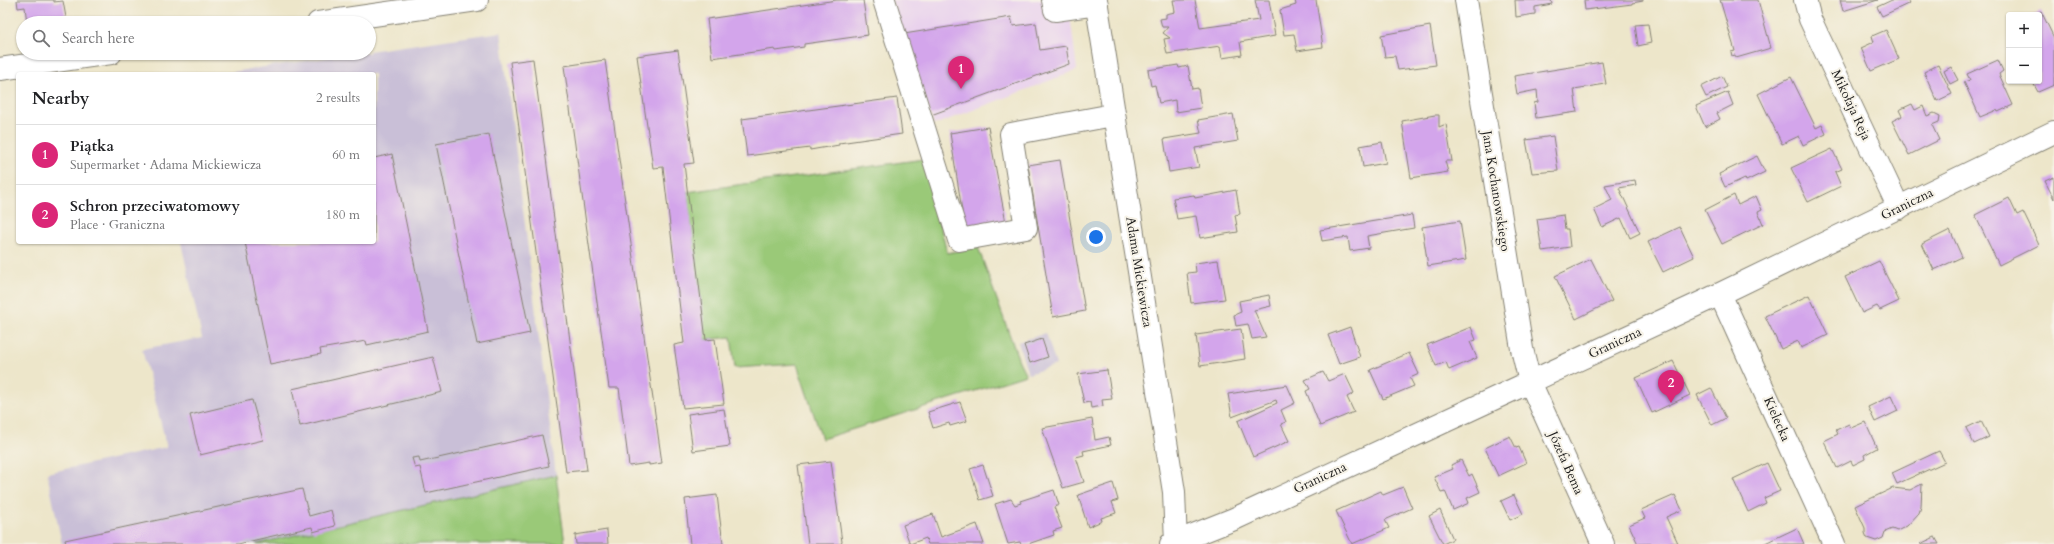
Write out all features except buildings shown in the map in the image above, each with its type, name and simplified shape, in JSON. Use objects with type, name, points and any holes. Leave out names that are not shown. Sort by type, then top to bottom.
[{"type":"street","points":[[366,16],[477,0]]},
{"type":"street","points":[[884,0],[959,240],[1026,228],[1011,134],[1114,115]]},
{"type":"street","points":[[1053,0],[1055,10],[1097,2]]},
{"type":"street","name":"Jana Kochanowskiego","points":[[1466,0],[1522,349],[1530,382]]},
{"type":"street","name":"Mikołaja Reja","points":[[1804,0],[1810,19],[1899,208]]},
{"type":"street","name":"Adama Mickiewicza","points":[[1097,2],[1174,492],[1174,543]]},
{"type":"street","points":[[0,69],[62,60]]},
{"type":"street","name":"Graniczna","points":[[1174,543],[1234,518],[1720,294],[2054,132]]},
{"type":"street","name":"Kielecka","points":[[1720,294],[1834,544]]},
{"type":"street","name":"Józefa Bema","points":[[1530,382],[1603,544]]},
{"type":"shaded area","points":[[891,0],[1068,0],[1077,70],[934,125]]},
{"type":"shaded area","points":[[501,32],[556,475],[256,544],[62,544],[47,473],[167,447],[142,349],[202,338],[181,244],[376,244],[376,72],[232,72],[312,60],[376,60],[376,50]]},
{"type":"shaded area","points":[[1046,333],[1056,365],[1028,374],[1018,342]]},
{"type":"green space","points":[[924,159],[947,253],[978,247],[1019,361],[1026,375],[822,439],[797,364],[735,368],[731,337],[705,340],[687,192]]},
{"type":"green space","points":[[556,475],[565,544],[256,544]]},
{"type":"place","name":"Piątka","points":[[961,89]]},
{"type":"place","name":"Schron przeciwatomowy","points":[[1671,403]]}]
